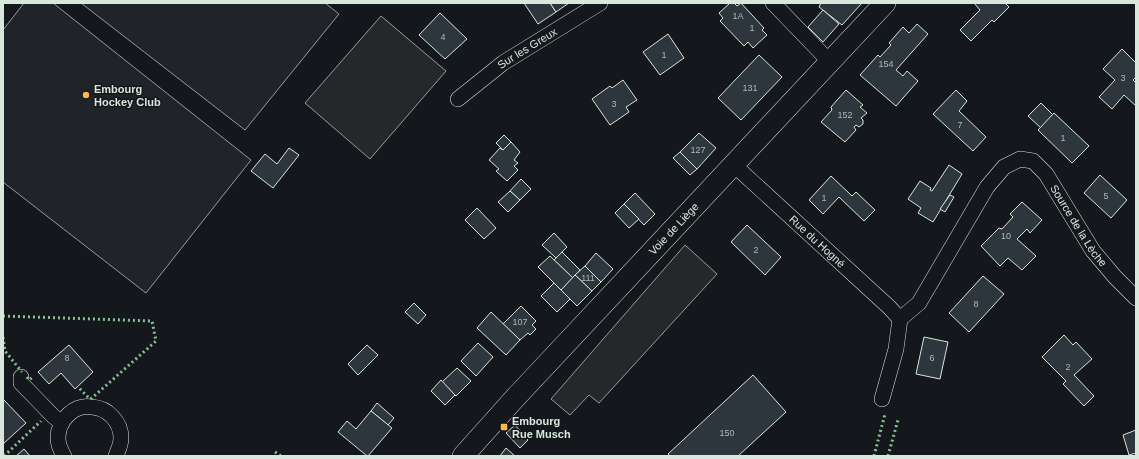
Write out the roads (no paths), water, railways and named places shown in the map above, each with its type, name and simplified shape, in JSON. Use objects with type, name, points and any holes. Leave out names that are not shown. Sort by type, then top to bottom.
[{"type":"street","name":"Sur les Greux","points":[[458,99],[503,63],[600,3]]},
{"type":"street","points":[[773,3],[830,62]]},
{"type":"street","name":"Voie de Liège","points":[[463,456],[515,398],[885,3]]},
{"type":"street","name":"Source de la Lèche","points":[[900,319],[919,303],[987,187],[1004,167],[1020,159],[1033,161],[1046,174],[1093,252],[1136,298]]},
{"type":"street","name":"Rue du Hogné","points":[[734,165],[884,302],[900,319]]},
{"type":"street","points":[[882,399],[896,349],[900,319]]},
{"type":"street","points":[[20,377],[21,383],[53,416],[62,423]]},
{"type":"street","points":[[64,456],[59,445],[58,438],[62,423],[74,410],[82,407],[93,406],[107,412],[115,419],[119,427],[121,438],[116,456]]},
{"type":"place","name":"Embourg Hockey Club","points":[[86,95]]},
{"type":"place","name":"Embourg Rue Musch","points":[[504,427]]}]
